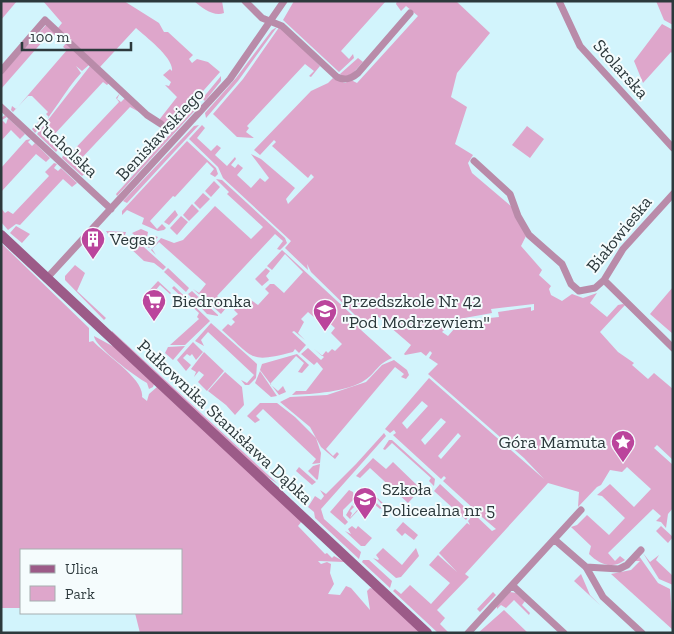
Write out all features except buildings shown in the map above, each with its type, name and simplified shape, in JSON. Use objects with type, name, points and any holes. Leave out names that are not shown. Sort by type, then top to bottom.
[{"type":"street","points":[[244,1],[262,18],[282,26],[337,77],[347,79],[358,73],[410,14]]},
{"type":"street","name":"Benisławskiego","points":[[47,278],[230,79],[272,21],[284,1]]},
{"type":"street","name":"Stolarska","points":[[559,1],[580,46],[673,148]]},
{"type":"street","points":[[1,71],[45,20],[146,115],[160,124]]},
{"type":"street","name":"Tucholska","points":[[1,107],[111,209]]},
{"type":"street","name":"Białowieska","points":[[474,161],[510,194],[518,216],[529,235],[565,268],[574,289],[585,291],[595,288],[604,280],[623,248],[673,194]]},
{"type":"street","name":"Pułkownika Stanisława Dąbka","points":[[1,235],[427,633]]},
{"type":"street","points":[[604,280],[673,348]]},
{"type":"street","points":[[468,633],[581,510]]},
{"type":"street","points":[[555,540],[586,568],[600,594],[642,633]]},
{"type":"street","points":[[586,568],[619,569],[627,565],[641,550]]},
{"type":"street","points":[[512,585],[564,633]]},
{"type":"green space","points":[[1,1],[17,1],[1,20]]},
{"type":"green space","points":[[43,1],[124,1],[159,23],[164,32],[168,32],[193,55],[189,59],[192,63],[197,59],[208,62],[220,72],[163,136],[161,134],[164,128],[159,120],[177,97],[165,85],[169,86],[171,82],[163,75],[170,69],[172,71],[169,60],[164,54],[136,28],[100,67],[58,28],[62,23]]},
{"type":"green space","points":[[194,1],[222,1],[224,13],[212,13]]},
{"type":"green space","points":[[294,1],[386,1],[341,51],[349,59],[353,54],[354,58],[339,72],[283,20]]},
{"type":"green space","points":[[397,1],[456,1],[490,33],[457,73],[451,97],[467,107],[455,144],[473,155],[468,163],[472,173],[512,207],[526,236],[521,246],[542,270],[539,275],[551,286],[549,289],[551,295],[562,301],[572,294],[583,298],[597,293],[590,303],[607,317],[618,305],[625,305],[600,332],[618,352],[634,363],[632,365],[648,379],[654,373],[673,389],[673,460],[657,445],[654,448],[673,465],[673,508],[668,514],[666,528],[661,522],[656,521],[661,516],[653,509],[608,553],[615,561],[620,556],[625,560],[615,565],[601,563],[589,554],[591,546],[571,527],[577,525],[587,515],[609,535],[625,518],[602,496],[597,495],[610,484],[634,507],[651,489],[627,467],[622,472],[610,470],[601,485],[578,507],[579,492],[548,483],[465,574],[469,577],[437,610],[445,618],[440,624],[449,633],[438,633],[393,591],[395,589],[401,594],[410,585],[431,604],[450,583],[429,565],[438,555],[457,572],[439,553],[467,523],[470,525],[468,521],[474,514],[492,531],[496,529],[476,512],[479,508],[475,510],[443,481],[446,478],[444,476],[441,479],[393,435],[396,433],[394,430],[390,433],[385,429],[429,378],[544,479],[524,458],[428,374],[438,364],[429,358],[432,353],[430,351],[426,356],[421,352],[405,355],[411,345],[375,314],[368,322],[356,316],[311,272],[307,264],[308,270],[285,248],[291,241],[223,178],[218,167],[189,139],[202,125],[205,128],[197,138],[211,151],[217,145],[221,148],[215,155],[227,166],[235,157],[236,159],[231,165],[235,168],[238,164],[243,168],[237,175],[251,188],[260,178],[265,182],[269,178],[251,154],[261,159],[295,188],[286,199],[288,204],[314,177],[311,174],[308,178],[272,146],[276,142],[274,140],[260,155],[254,150],[311,91],[328,83],[333,78],[345,83],[351,80],[357,83],[418,16],[406,6],[401,11],[396,4]],"holes":[[[534,304],[534,310],[531,311],[531,307],[498,312],[499,317],[461,321],[448,336],[442,332],[448,326],[451,328],[459,319],[492,313],[491,309]],[[422,401],[428,406],[407,429],[402,423]],[[441,418],[446,422],[425,445],[421,440]],[[458,433],[461,436],[441,459],[438,456]]]},
{"type":"green space","points":[[656,1],[673,1],[673,25],[664,20]]},
{"type":"green space","points":[[662,24],[673,30],[673,54],[671,52],[643,83],[634,61]]},
{"type":"green space","points":[[46,25],[62,39],[50,33],[1,89],[1,75]]},
{"type":"green space","points":[[280,26],[320,66],[311,77],[309,76],[314,71],[305,64],[247,126],[249,128],[246,132],[254,138],[237,137],[213,114],[243,79]]},
{"type":"green space","points":[[277,27],[238,81],[206,118],[205,113],[236,78],[272,30]]},
{"type":"green space","points":[[66,43],[89,65],[82,71],[76,66],[81,73],[49,117],[46,114],[48,112],[32,96],[28,96],[18,106],[67,50],[63,47]]},
{"type":"green space","points":[[358,58],[363,62],[352,74],[344,77],[340,74]]},
{"type":"green space","points":[[90,66],[109,83],[107,85],[103,82],[50,139],[59,148],[56,152],[37,134]]},
{"type":"green space","points":[[221,76],[221,81],[205,101],[202,99]]},
{"type":"green space","points":[[120,93],[117,99],[121,102],[125,98],[141,113],[130,107],[76,164],[86,173],[82,176],[62,158],[64,153],[68,156],[119,102],[116,98]]},
{"type":"green space","points":[[199,102],[200,105],[117,196],[116,194]]},
{"type":"green space","points":[[5,115],[7,117],[2,120],[6,124],[8,118],[25,134],[20,139],[11,130],[1,141],[1,118]]},
{"type":"green space","points":[[42,118],[45,121],[47,119],[35,133],[32,129]]},
{"type":"green space","points":[[199,125],[127,203],[123,201],[194,126]]},
{"type":"green space","points":[[527,126],[544,139],[530,158],[512,145]]},
{"type":"green space","points":[[31,139],[28,142],[32,146],[35,143],[50,158],[46,162],[36,154],[1,192],[1,168],[26,140]]},
{"type":"green space","points":[[187,141],[216,168],[218,174],[215,177],[210,174],[214,169],[207,162],[175,197],[173,196],[150,221],[157,229],[162,224],[166,228],[164,230],[158,231],[142,224],[144,218],[127,210],[122,215],[122,211]]},
{"type":"green space","points":[[54,163],[57,164],[54,168],[58,171],[61,168],[77,183],[72,187],[63,179],[20,225],[16,224],[8,230],[1,222],[1,208],[5,213],[8,211],[13,214],[49,176],[45,172]]},
{"type":"green space","points":[[216,179],[222,180],[285,238],[287,243],[280,250],[277,249],[283,241],[275,234],[217,296],[224,303],[229,299],[231,302],[221,314],[193,289],[199,293],[206,284],[159,242],[152,249],[156,255],[151,250],[161,238],[174,243],[183,240],[215,206],[251,239],[263,227],[227,194],[229,192]]},
{"type":"green space","points":[[214,181],[220,187],[211,197],[205,191]]},
{"type":"green space","points":[[203,193],[210,199],[200,209],[194,203]]},
{"type":"green space","points":[[192,204],[199,211],[189,221],[183,215]]},
{"type":"green space","points":[[175,210],[178,215],[169,225],[164,222]]},
{"type":"green space","points":[[181,216],[188,222],[177,235],[170,228]]},
{"type":"green space","points":[[16,226],[30,234],[22,243],[10,233]]},
{"type":"green space","points":[[141,229],[148,232],[147,237],[153,240],[155,236],[158,237],[149,248],[132,233]]},
{"type":"green space","points":[[106,231],[126,232],[125,235],[132,240],[135,239],[166,267],[163,270],[154,263],[144,261],[115,234],[111,238]]},
{"type":"green space","points":[[1,243],[89,328],[89,342],[93,341],[131,375],[141,390],[142,397],[147,401],[149,394],[157,387],[302,521],[298,526],[325,554],[327,553],[332,558],[334,556],[345,562],[318,561],[321,564],[327,562],[331,564],[330,573],[334,584],[328,594],[340,595],[346,586],[351,588],[370,610],[367,591],[370,588],[375,589],[422,633],[140,633],[135,614],[182,614],[182,549],[20,549],[20,608],[1,608]]},
{"type":"green space","points":[[282,250],[364,326],[361,330],[392,358],[383,363],[365,380],[340,390],[292,395],[296,391],[306,391],[323,369],[317,362],[314,365],[301,354],[308,348],[321,360],[326,351],[328,353],[332,349],[335,351],[342,344],[331,333],[335,328],[325,319],[321,323],[308,312],[301,319],[304,322],[298,333],[305,340],[294,331],[292,332],[306,345],[299,353],[295,349],[293,352],[268,357],[260,358],[253,356],[247,353],[222,330],[228,324],[231,326],[235,322],[232,319],[238,314],[234,310],[243,301],[251,300],[258,305],[269,293],[265,289],[270,284],[274,284],[284,293],[303,272],[285,254],[272,270],[267,266]]},
{"type":"green space","points":[[75,265],[85,273],[77,291],[106,318],[104,320],[65,280],[65,276]]},
{"type":"green space","points":[[168,268],[189,288],[186,292],[164,272]]},
{"type":"green space","points":[[266,268],[270,271],[266,276],[269,280],[262,286],[255,279]]},
{"type":"green space","points":[[158,281],[171,293],[160,285],[149,298],[145,295]]},
{"type":"green space","points":[[174,286],[210,321],[185,345],[170,345],[199,319],[197,317],[199,313],[172,288]]},
{"type":"green space","points":[[673,287],[673,334],[650,314]]},
{"type":"green space","points":[[192,291],[218,316],[207,314],[188,294]]},
{"type":"green space","points":[[211,323],[257,364],[256,378],[249,385],[245,385],[241,380],[247,383],[254,375],[208,332],[201,340],[204,346],[195,341]]},
{"type":"green space","points":[[112,331],[278,484],[260,472]]},
{"type":"green space","points":[[94,336],[116,348],[154,384],[153,387],[149,389],[147,383],[108,354]]},
{"type":"green space","points":[[193,342],[203,352],[196,360],[192,354],[190,356],[187,354],[183,358],[191,365],[186,371],[177,360]]},
{"type":"green space","points":[[185,346],[173,360],[165,353],[168,347]]},
{"type":"green space","points":[[204,352],[224,371],[207,391],[198,382],[204,375],[199,371],[194,377],[196,372],[191,369]]},
{"type":"green space","points":[[297,354],[309,365],[302,373],[298,372],[304,363],[296,356],[270,384],[260,370],[262,364]]},
{"type":"green space","points":[[394,360],[407,370],[409,375],[406,379],[401,377],[404,374],[395,367],[326,449],[333,456],[337,452],[339,454],[335,459],[321,447],[310,427],[280,402],[290,397],[327,395],[366,382],[382,365]]},
{"type":"green space","points":[[260,371],[277,396],[271,397],[255,383]]},
{"type":"green space","points":[[225,372],[242,387],[244,405],[235,415],[208,391]]},
{"type":"green space","points":[[272,386],[278,391],[283,386],[286,392],[279,395]]},
{"type":"green space","points":[[260,403],[277,403],[295,417],[316,438],[321,453],[320,463],[312,464],[316,459],[263,409],[256,416],[260,420],[255,423],[247,416]]},
{"type":"green space","points":[[384,433],[386,436],[321,509],[324,519],[361,552],[359,559],[315,518],[314,512],[308,507],[315,496],[321,500],[324,496],[320,490],[326,494]]},
{"type":"green space","points":[[389,440],[392,440],[435,479],[434,486],[429,481],[431,478],[392,443],[385,450],[383,449]]},
{"type":"green space","points":[[373,458],[386,469],[393,462],[421,489],[408,503],[370,468],[360,478],[356,476]]},
{"type":"green space","points":[[320,464],[317,480],[308,471],[313,466]]},
{"type":"green space","points":[[299,467],[316,482],[312,485],[296,471]]},
{"type":"green space","points":[[440,484],[471,513],[466,520],[434,491]]},
{"type":"green space","points":[[349,490],[353,492],[354,499],[343,510],[343,516],[348,522],[345,525],[330,512]]},
{"type":"green space","points":[[369,490],[385,505],[384,507],[373,494],[370,497],[382,508],[380,509],[367,498],[366,494]]},
{"type":"green space","points":[[357,501],[362,501],[364,504],[350,519],[346,515],[352,505],[354,507],[350,511],[352,513],[350,518],[359,508],[353,504]]},
{"type":"green space","points":[[403,522],[418,535],[414,540],[405,533],[402,536],[396,530]]},
{"type":"green space","points":[[352,526],[356,529],[358,526],[372,538],[365,546],[361,546],[345,531],[351,534],[348,529]]},
{"type":"green space","points":[[661,526],[673,537],[668,543],[656,531]]},
{"type":"green space","points":[[383,548],[402,565],[416,548],[419,556],[401,577],[396,578],[373,558],[379,559],[376,555]]},
{"type":"green space","points":[[643,553],[650,562],[659,555],[656,560],[673,576],[673,585],[659,579]]},
{"type":"green space","points":[[639,556],[658,583],[670,589],[673,630],[611,574],[631,570],[640,561],[634,561]]},
{"type":"green space","points":[[363,560],[369,560],[392,581],[390,588],[362,562]]},
{"type":"green space","points":[[581,574],[590,595],[601,606],[574,581]]},
{"type":"green space","points":[[493,592],[496,595],[480,612],[477,609]]},
{"type":"green space","points":[[510,592],[516,593],[525,601],[522,605],[530,613],[529,615],[514,600],[506,608],[501,605],[497,609],[497,606]]},
{"type":"green space","points":[[504,610],[528,633],[478,633]]},
{"type":"place","name":"Vegas","points":[[93,260]]},
{"type":"place","name":"Biedronka","points":[[154,322]]},
{"type":"place","name":"Przedszkole Nr 42 \"Pod Modrzewiem\"","points":[[325,332]]},
{"type":"place","name":"Góra Mamuta","points":[[623,463]]},
{"type":"place","name":"Szkoła Policealna nr 5","points":[[365,520]]}]
